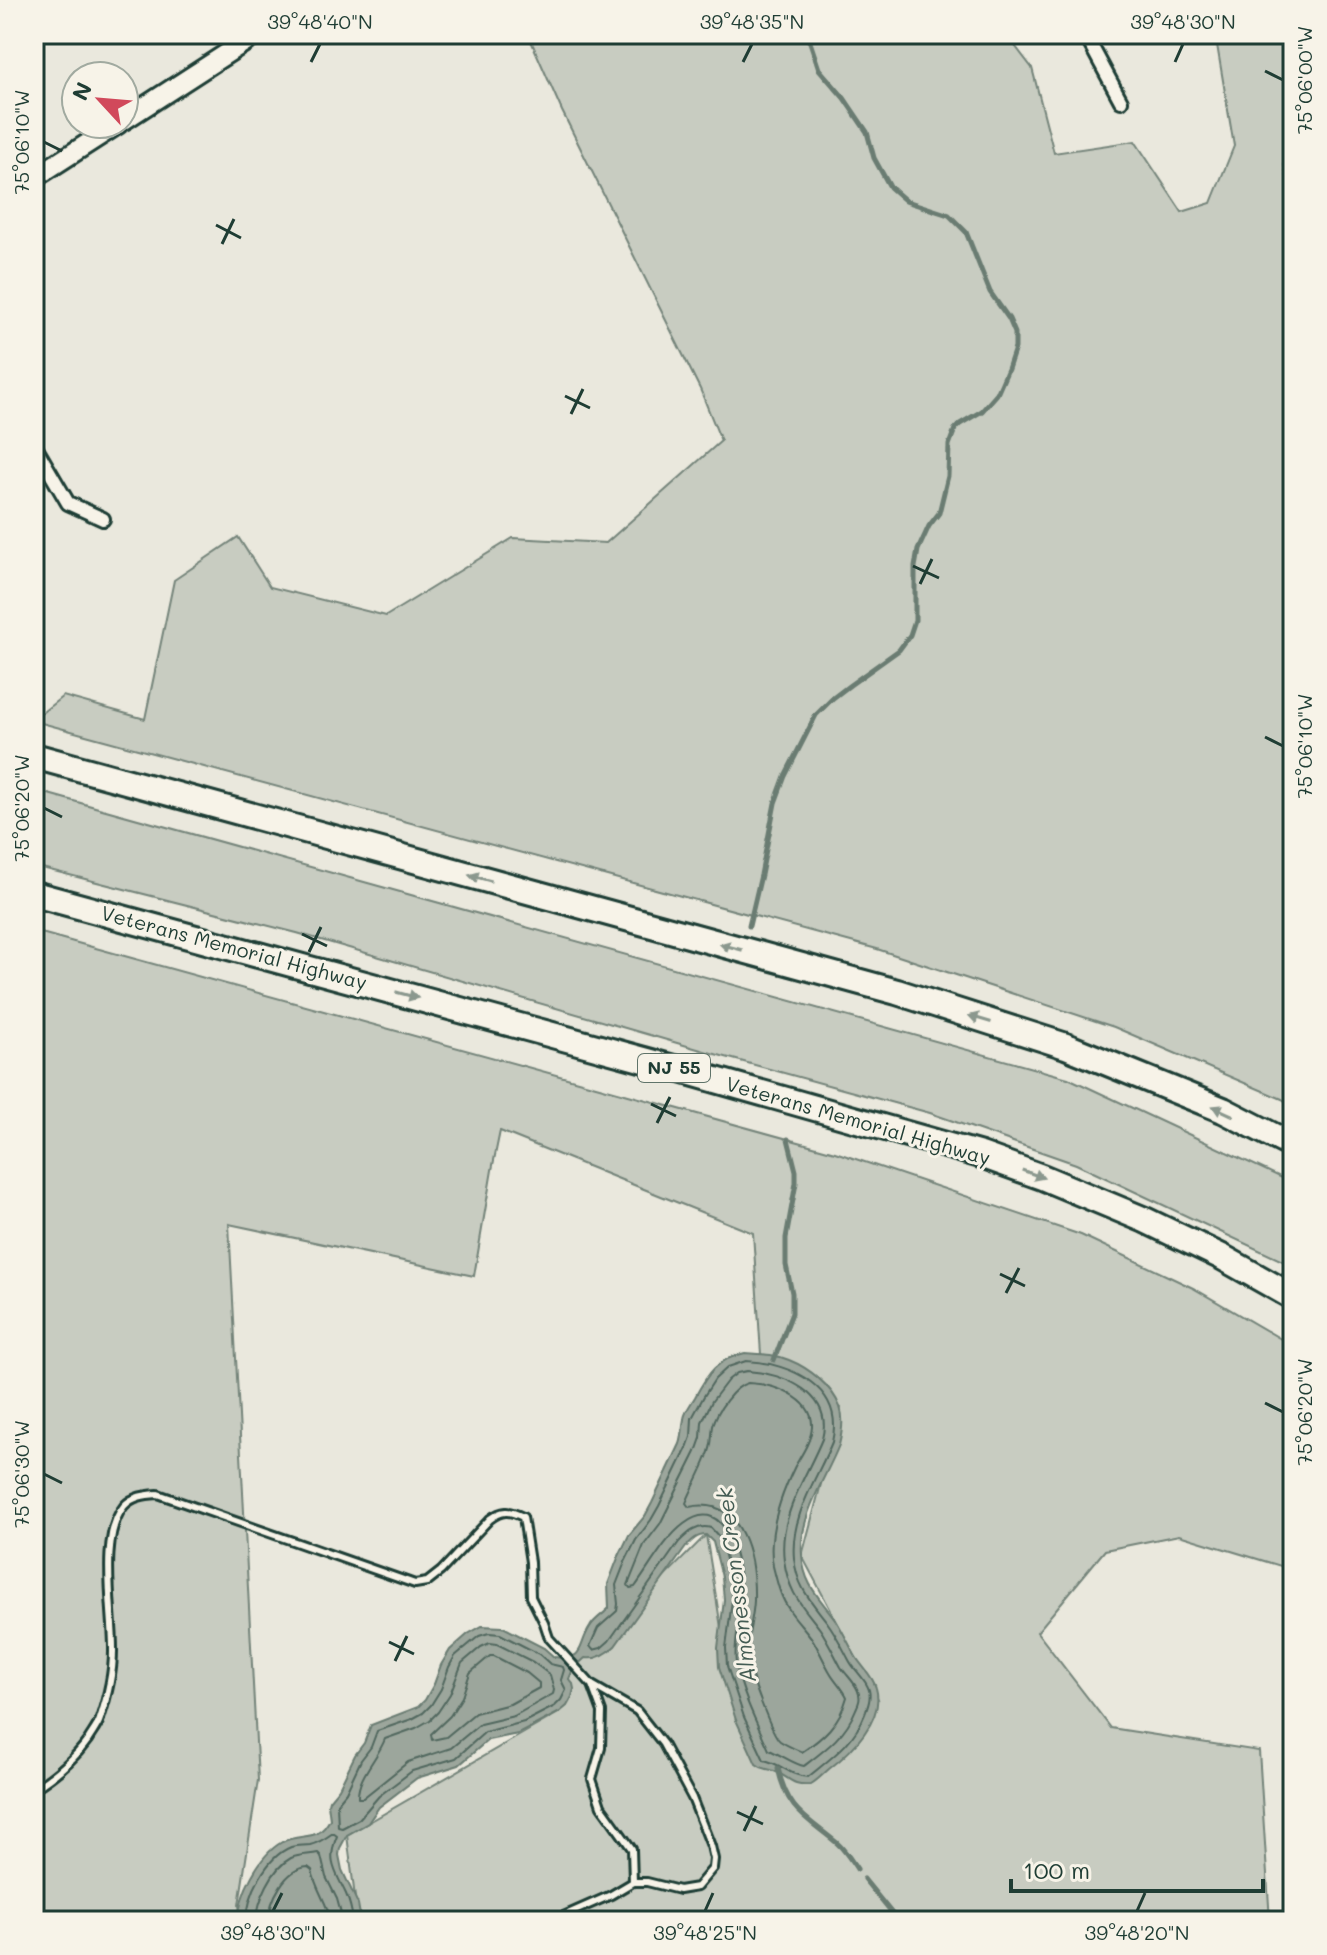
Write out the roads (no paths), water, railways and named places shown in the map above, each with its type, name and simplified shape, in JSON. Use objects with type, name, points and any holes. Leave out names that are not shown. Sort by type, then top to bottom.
[{"type":"highway","points":[[34,756],[897,992],[1079,1051],[1223,1110],[1293,1146]]},
{"type":"highway","name":"Veterans Memorial Highway","points":[[34,894],[981,1155],[1145,1220],[1222,1257],[1293,1297]]},
{"type":"main road","points":[[140,110],[257,34]]},
{"type":"main road","points":[[34,178],[93,140]]},
{"type":"street","points":[[1085,34],[1121,101]]},
{"type":"street","points":[[34,445],[68,503],[103,519]]},
{"type":"lane","points":[[34,1789],[57,1775],[77,1756],[99,1722],[109,1689],[113,1654],[110,1546],[117,1519],[124,1506],[134,1499],[158,1494],[415,1584],[427,1582],[490,1519],[499,1512],[509,1511],[523,1517],[530,1562],[531,1597],[549,1638],[592,1685],[637,1711],[663,1744],[692,1798],[714,1859],[713,1868],[697,1887],[679,1890],[633,1882],[552,1921]]},
{"type":"lane","points":[[592,1685],[602,1712],[601,1748],[592,1779],[601,1806],[632,1849],[633,1882]]},
{"type":"water","points":[[745,1353],[778,1357],[804,1368],[826,1385],[841,1411],[839,1445],[809,1512],[802,1540],[802,1555],[809,1583],[876,1688],[876,1711],[856,1744],[811,1784],[794,1782],[756,1764],[736,1720],[719,1667],[718,1648],[724,1600],[722,1577],[713,1542],[706,1535],[700,1536],[686,1547],[615,1646],[602,1656],[585,1658],[573,1669],[569,1679],[574,1689],[572,1697],[560,1712],[518,1734],[488,1740],[459,1765],[417,1778],[379,1807],[368,1823],[347,1835],[339,1855],[342,1870],[358,1904],[361,1921],[239,1921],[246,1888],[265,1856],[282,1842],[315,1834],[325,1826],[330,1819],[329,1800],[339,1788],[371,1725],[418,1707],[434,1684],[450,1650],[468,1634],[482,1626],[503,1627],[544,1648],[554,1657],[576,1655],[592,1624],[609,1608],[608,1584],[618,1558],[629,1535],[645,1516],[680,1444],[688,1408],[714,1368],[727,1359]]},
{"type":"waterway","name":"Almonesson Creek","points":[[749,926],[775,803],[785,776],[816,715],[833,698],[899,650],[910,635],[915,620],[918,550],[939,513],[948,476],[949,445],[955,429],[982,411],[997,394],[1015,348],[1015,333],[990,292],[966,232],[949,215],[906,201],[890,187],[874,158],[867,132],[819,69],[804,34]]},
{"type":"waterway","name":"Almonesson Creek","points":[[774,1360],[792,1313],[786,1238],[796,1171],[788,1139]]},
{"type":"waterway","name":"Almonesson Creek","points":[[778,1768],[792,1804],[840,1846],[857,1869]]},
{"type":"waterway","name":"Almonesson Creek","points":[[864,1879],[898,1921]]}]
